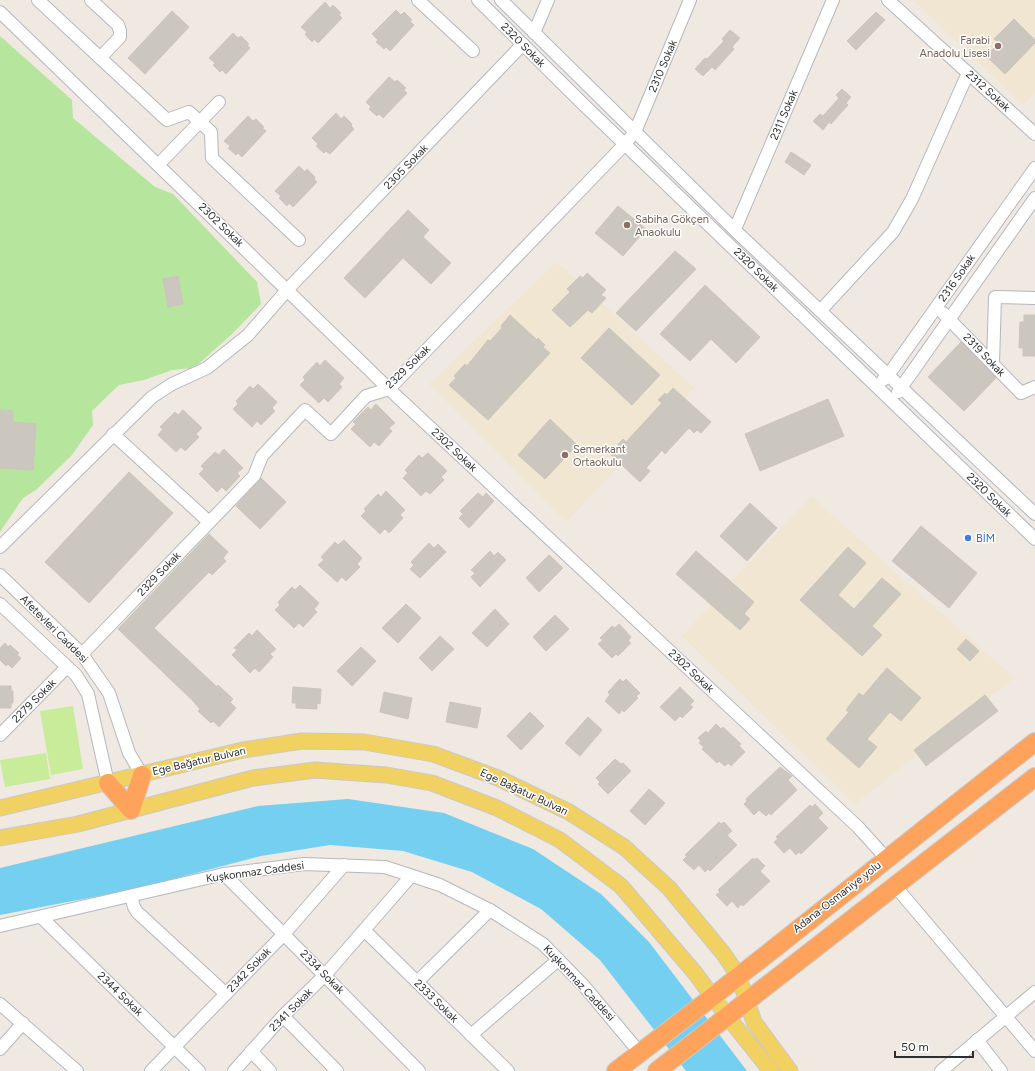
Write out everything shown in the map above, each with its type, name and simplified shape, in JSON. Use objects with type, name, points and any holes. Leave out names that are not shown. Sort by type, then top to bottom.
[{"type":"highway","name":"Adana-Osmaniye yolu","points":[[616,1071],[710,1000],[738,975],[1035,742]]},
{"type":"highway","points":[[131,810],[142,775]]},
{"type":"highway","points":[[659,1070],[1035,777]]},
{"type":"highway","points":[[108,783],[131,810]]},
{"type":"main road","name":"Ege Bağatur Bulvarı","points":[[0,808],[243,750],[302,741],[364,742],[433,754],[498,778],[569,812],[624,847],[669,888],[723,953],[738,975],[754,1022],[790,1071]]},
{"type":"main road","points":[[0,838],[78,824],[253,778],[315,770],[386,775],[432,783],[497,808],[560,840],[621,886],[672,944],[724,1018],[771,1071]]},
{"type":"street","points":[[38,0],[167,120],[189,112],[212,132],[212,158],[299,240]]},
{"type":"street","points":[[91,0],[118,26],[120,30],[120,37],[100,58]]},
{"type":"street","points":[[418,0],[473,51]]},
{"type":"street","name":"2320 Sokak","points":[[478,0],[625,144],[1035,539]]},
{"type":"street","name":"2320 Sokak","points":[[501,0],[735,229],[1035,514]]},
{"type":"street","points":[[534,33],[548,0]]},
{"type":"street","name":"2310 Sokak","points":[[635,132],[690,0]]},
{"type":"street","name":"2311 Sokak","points":[[735,229],[833,0]]},
{"type":"street","name":"2312 Sokak","points":[[888,0],[1035,134]]},
{"type":"street","name":"2302 Sokak","points":[[0,12],[389,389],[858,827],[886,858]]},
{"type":"street","name":"2305 Sokak","points":[[0,547],[152,397],[172,384],[207,368],[235,347],[523,44]]},
{"type":"street","points":[[820,310],[893,232],[912,199],[968,73]]},
{"type":"street","points":[[158,165],[219,102]]},
{"type":"street","name":"2329 Sokak","points":[[82,654],[254,476],[262,456],[305,410],[331,434],[366,396],[389,389],[635,132]]},
{"type":"street","name":"2316 Sokak","points":[[876,386],[889,374],[1035,168]]},
{"type":"street","name":"2316 Sokak","points":[[892,402],[901,386],[1035,198]]},
{"type":"street","points":[[992,363],[995,297],[1035,298]]},
{"type":"street","name":"2319 Sokak","points":[[936,307],[949,318],[1021,393],[1035,387]]},
{"type":"street","points":[[113,434],[209,522]]},
{"type":"street","name":"Afetevleri Caddesi","points":[[0,575],[82,654],[110,693],[129,753],[142,775]]},
{"type":"street","name":"Afetevleri Caddesi","points":[[0,604],[76,675],[88,694],[108,783]]},
{"type":"street","name":"2279 Sokak","points":[[0,733],[67,667]]},
{"type":"street","name":"Kuşkonmaz Caddesi","points":[[0,926],[224,874],[304,864],[385,867],[440,885],[490,910],[543,944],[584,986],[640,1052]]},
{"type":"street","name":"2342 Sokak","points":[[151,1071],[284,934],[344,865]]},
{"type":"street","name":"2334 Sokak","points":[[224,874],[419,1071]]},
{"type":"street","name":"2341 Sokak","points":[[234,1071],[283,1016],[325,975],[411,876]]},
{"type":"street","points":[[895,886],[1035,1051]]},
{"type":"street","points":[[131,896],[137,912],[226,994]]},
{"type":"street","points":[[417,982],[490,910]]},
{"type":"street","name":"2344 Sokak","points":[[41,916],[199,1071]]},
{"type":"street","name":"2333 Sokak","points":[[364,930],[508,1071]]},
{"type":"street","points":[[472,1035],[558,960]]},
{"type":"street","points":[[941,1071],[1035,992]]},
{"type":"street","points":[[0,1004],[77,1071]]},
{"type":"street","points":[[283,1016],[332,1069]]},
{"type":"street","points":[[0,1049],[23,1024]]},
{"type":"street","points":[[978,1040],[1001,1071]]},
{"type":"street","points":[[251,1051],[270,1071]]},
{"type":"shaded area","name":"Farabi Anadolu Lisesi","points":[[913,0],[1035,0],[1035,92],[1023,105]]},
{"type":"shaded area","name":"Semerkant Ortaokulu","points":[[557,262],[694,388],[566,522],[429,384]]},
{"type":"shaded area","points":[[811,496],[1014,678],[855,804],[682,636]]},
{"type":"green space","points":[[0,36],[72,100],[73,118],[155,187],[173,194],[257,282],[261,304],[232,334],[194,368],[172,370],[144,380],[119,385],[92,411],[93,425],[72,455],[36,490],[23,498],[0,532]]},
{"type":"green space","points":[[73,706],[83,769],[51,775],[40,711]]},
{"type":"green space","points":[[46,753],[50,779],[5,787],[0,760]]},
{"type":"water","points":[[348,799],[444,813],[533,849],[601,894],[649,942],[747,1071],[686,1071],[600,960],[541,909],[472,872],[403,851],[330,845],[261,856],[135,889],[0,915],[0,868],[258,806]]},
{"type":"building","points":[[325,2],[330,8],[333,5],[341,13],[339,15],[342,18],[318,43],[314,39],[312,42],[305,34],[307,32],[301,27]]},
{"type":"building","points":[[396,10],[401,15],[404,12],[412,20],[410,22],[414,25],[390,51],[386,47],[384,49],[376,42],[378,40],[372,34]]},
{"type":"building","points":[[172,11],[189,27],[145,74],[128,58]]},
{"type":"building","points":[[876,12],[885,20],[856,50],[847,41]]},
{"type":"building","points":[[1014,19],[1035,40],[1035,43],[1005,74],[986,56],[999,43],[994,39]]},
{"type":"building","points":[[730,30],[740,38],[732,47],[734,49],[715,70],[712,67],[703,76],[695,69],[724,41],[722,39]]},
{"type":"building","points":[[233,33],[238,38],[241,36],[249,44],[247,45],[250,48],[226,74],[222,70],[220,72],[213,65],[215,63],[209,58]]},
{"type":"building","points":[[389,77],[395,82],[397,80],[406,88],[404,90],[407,93],[383,118],[379,114],[377,116],[369,109],[371,107],[366,102]]},
{"type":"building","points":[[842,89],[851,97],[846,103],[848,105],[831,124],[829,122],[823,130],[813,121],[820,114],[823,116],[839,98],[836,95]]},
{"type":"building","points":[[336,113],[341,119],[344,116],[352,124],[351,126],[354,129],[330,154],[326,151],[324,153],[316,146],[318,144],[312,138]]},
{"type":"building","points":[[248,116],[253,121],[256,119],[266,131],[242,157],[238,153],[236,155],[228,148],[230,146],[224,141]]},
{"type":"building","points":[[791,152],[811,165],[804,175],[785,162]]},
{"type":"building","points":[[299,166],[305,172],[307,169],[315,177],[314,179],[317,182],[293,207],[289,203],[287,206],[279,198],[281,196],[275,191]]},
{"type":"building","points":[[618,206],[646,229],[623,256],[595,233]]},
{"type":"building","points":[[408,210],[429,230],[423,237],[451,263],[431,284],[403,258],[365,298],[344,278]]},
{"type":"building","points":[[675,251],[696,269],[636,331],[616,313]]},
{"type":"building","points":[[587,273],[606,290],[601,295],[606,298],[592,313],[588,310],[570,327],[552,310],[570,292],[567,289],[580,276],[583,278]]},
{"type":"building","points":[[178,276],[183,304],[168,307],[163,279]]},
{"type":"building","points":[[705,285],[760,337],[736,363],[711,339],[690,361],[660,334]]},
{"type":"building","points":[[510,315],[537,340],[538,338],[545,345],[543,347],[550,353],[488,420],[449,385],[456,378],[454,376],[465,364],[467,366],[488,340],[490,341],[502,328],[501,326]]},
{"type":"building","points":[[1024,315],[1035,315],[1035,356],[1023,356],[1023,348],[1019,348],[1020,322],[1024,322]]},
{"type":"building","points":[[609,328],[660,375],[632,405],[581,358]]},
{"type":"building","points":[[961,342],[996,378],[964,411],[928,377]]},
{"type":"building","points":[[325,360],[344,378],[339,384],[342,387],[328,402],[324,398],[319,403],[300,385],[305,380],[303,377],[317,362],[320,366]]},
{"type":"building","points":[[258,384],[277,402],[272,408],[275,411],[261,425],[257,421],[252,427],[233,409],[238,404],[236,401],[250,386],[253,389]]},
{"type":"building","points":[[673,388],[711,422],[701,433],[697,430],[694,433],[689,428],[665,454],[662,450],[646,468],[650,471],[640,482],[610,454],[623,439],[626,442],[662,403],[658,400],[665,393],[667,395]]},
{"type":"building","points":[[828,399],[844,436],[760,471],[745,434]]},
{"type":"building","points":[[376,404],[395,423],[389,428],[392,431],[379,446],[374,442],[370,447],[351,429],[356,424],[353,422],[368,407],[371,410]]},
{"type":"building","points":[[0,410],[13,411],[13,422],[36,424],[33,470],[0,468]]},
{"type":"building","points":[[183,410],[202,428],[196,434],[199,437],[185,451],[181,447],[176,452],[158,435],[163,429],[160,427],[175,412],[178,415]]},
{"type":"building","points":[[550,419],[577,445],[545,479],[518,455]]},
{"type":"building","points":[[224,449],[243,468],[237,473],[240,476],[226,491],[222,487],[217,492],[199,474],[204,469],[201,466],[215,452],[219,455]]},
{"type":"building","points":[[428,453],[447,471],[441,477],[444,480],[430,494],[426,491],[421,496],[403,478],[408,473],[405,470],[419,455],[422,458]]},
{"type":"building","points":[[129,472],[173,513],[89,603],[45,562]]},
{"type":"building","points":[[261,478],[286,502],[260,529],[236,506]]},
{"type":"building","points":[[386,491],[405,510],[400,515],[403,518],[389,533],[385,529],[380,534],[361,516],[366,511],[364,509],[378,494],[381,497]]},
{"type":"building","points":[[478,493],[483,497],[486,493],[494,501],[469,528],[459,518],[463,514],[460,511]]},
{"type":"building","points":[[750,503],[777,528],[747,561],[720,536]]},
{"type":"building","points":[[921,526],[977,573],[949,608],[892,561]]},
{"type":"building","points":[[209,534],[228,552],[223,558],[226,561],[212,575],[209,572],[154,628],[217,687],[218,685],[233,699],[230,702],[236,708],[219,727],[213,721],[211,723],[198,711],[200,709],[192,700],[118,629]]},
{"type":"building","points":[[344,540],[362,558],[357,564],[360,567],[346,581],[342,577],[337,582],[318,565],[324,560],[321,557],[335,542],[338,545]]},
{"type":"building","points":[[429,543],[434,548],[438,544],[446,552],[420,578],[410,569],[414,565],[411,562]]},
{"type":"building","points":[[848,547],[866,563],[838,595],[854,609],[882,578],[901,594],[872,626],[882,635],[862,656],[800,600]]},
{"type":"building","points":[[490,551],[494,556],[498,552],[506,560],[480,587],[471,577],[475,573],[471,570]]},
{"type":"building","points":[[696,551],[754,602],[744,614],[750,619],[740,630],[676,574]]},
{"type":"building","points":[[549,555],[563,568],[539,592],[526,578]]},
{"type":"building","points":[[300,585],[319,603],[314,609],[317,612],[303,627],[299,623],[294,628],[275,610],[280,605],[278,602],[292,587],[295,590]]},
{"type":"building","points":[[406,604],[421,618],[398,643],[382,628]]},
{"type":"building","points":[[495,609],[509,624],[487,647],[472,633]]},
{"type":"building","points":[[555,615],[569,629],[546,651],[533,637]]},
{"type":"building","points":[[619,624],[631,637],[628,641],[631,643],[618,656],[616,654],[612,658],[598,644],[603,640],[600,638],[612,626],[615,628]]},
{"type":"building","points":[[257,630],[276,649],[270,654],[273,657],[259,672],[255,668],[250,673],[232,655],[237,650],[234,648],[249,633],[252,636]]},
{"type":"building","points":[[440,636],[454,649],[432,671],[419,658]]},
{"type":"building","points":[[966,639],[979,651],[970,661],[957,649]]},
{"type":"building","points":[[5,643],[8,647],[10,645],[19,653],[17,655],[21,658],[12,668],[8,664],[6,666],[0,660],[0,648]]},
{"type":"building","points":[[361,647],[376,661],[352,686],[337,671]]},
{"type":"building","points":[[887,668],[921,698],[901,721],[890,712],[867,739],[877,747],[859,768],[826,739],[849,712],[846,710],[859,693],[863,696]]},
{"type":"building","points":[[620,679],[623,682],[626,679],[640,693],[636,696],[638,698],[624,712],[622,710],[619,714],[605,701],[610,695],[608,692]]},
{"type":"building","points":[[0,686],[11,686],[11,691],[13,691],[13,703],[11,703],[11,708],[0,708]]},
{"type":"building","points":[[293,687],[321,689],[320,704],[317,703],[317,709],[296,708],[296,703],[292,703]]},
{"type":"building","points":[[680,687],[694,701],[690,705],[693,707],[682,718],[680,716],[675,721],[660,707]]},
{"type":"building","points":[[384,692],[412,698],[408,719],[380,712]]},
{"type":"building","points":[[985,695],[998,711],[926,766],[914,750]]},
{"type":"building","points":[[450,702],[481,708],[477,728],[446,722]]},
{"type":"building","points":[[530,712],[544,726],[521,750],[507,736]]},
{"type":"building","points":[[588,717],[602,730],[580,756],[565,743]]},
{"type":"building","points":[[716,724],[721,729],[723,727],[741,744],[739,746],[745,752],[731,766],[728,763],[725,766],[719,761],[717,763],[702,749],[704,747],[699,743],[701,741],[698,738],[706,731],[708,733]]},
{"type":"building","points":[[615,759],[621,764],[623,763],[631,771],[608,794],[598,784],[600,782],[596,778]]},
{"type":"building","points":[[780,767],[792,776],[788,780],[797,790],[771,815],[769,813],[766,816],[759,810],[754,815],[744,804],[747,801],[746,799]]},
{"type":"building","points":[[649,789],[665,803],[645,825],[630,811]]},
{"type":"building","points":[[815,804],[823,813],[818,818],[828,828],[801,854],[799,852],[796,855],[790,848],[784,853],[774,842],[778,839],[776,837],[810,805],[812,807]]},
{"type":"building","points":[[719,822],[721,824],[724,822],[732,831],[727,835],[737,845],[710,871],[708,869],[705,872],[699,865],[694,870],[683,860],[687,856],[685,855]]},
{"type":"building","points":[[753,858],[754,860],[757,858],[765,866],[760,871],[770,881],[743,906],[741,904],[738,908],[732,901],[727,906],[716,895],[720,892],[718,890]]},
{"type":"place","name":"Farabi Anadolu Lisesi","points":[[998,46]]},
{"type":"place","name":"Sabiha Gökçen Anaokulu","points":[[627,225]]},
{"type":"place","name":"Semerkant Ortaokulu","points":[[565,455]]},
{"type":"place","name":"BİM","points":[[968,538]]}]
